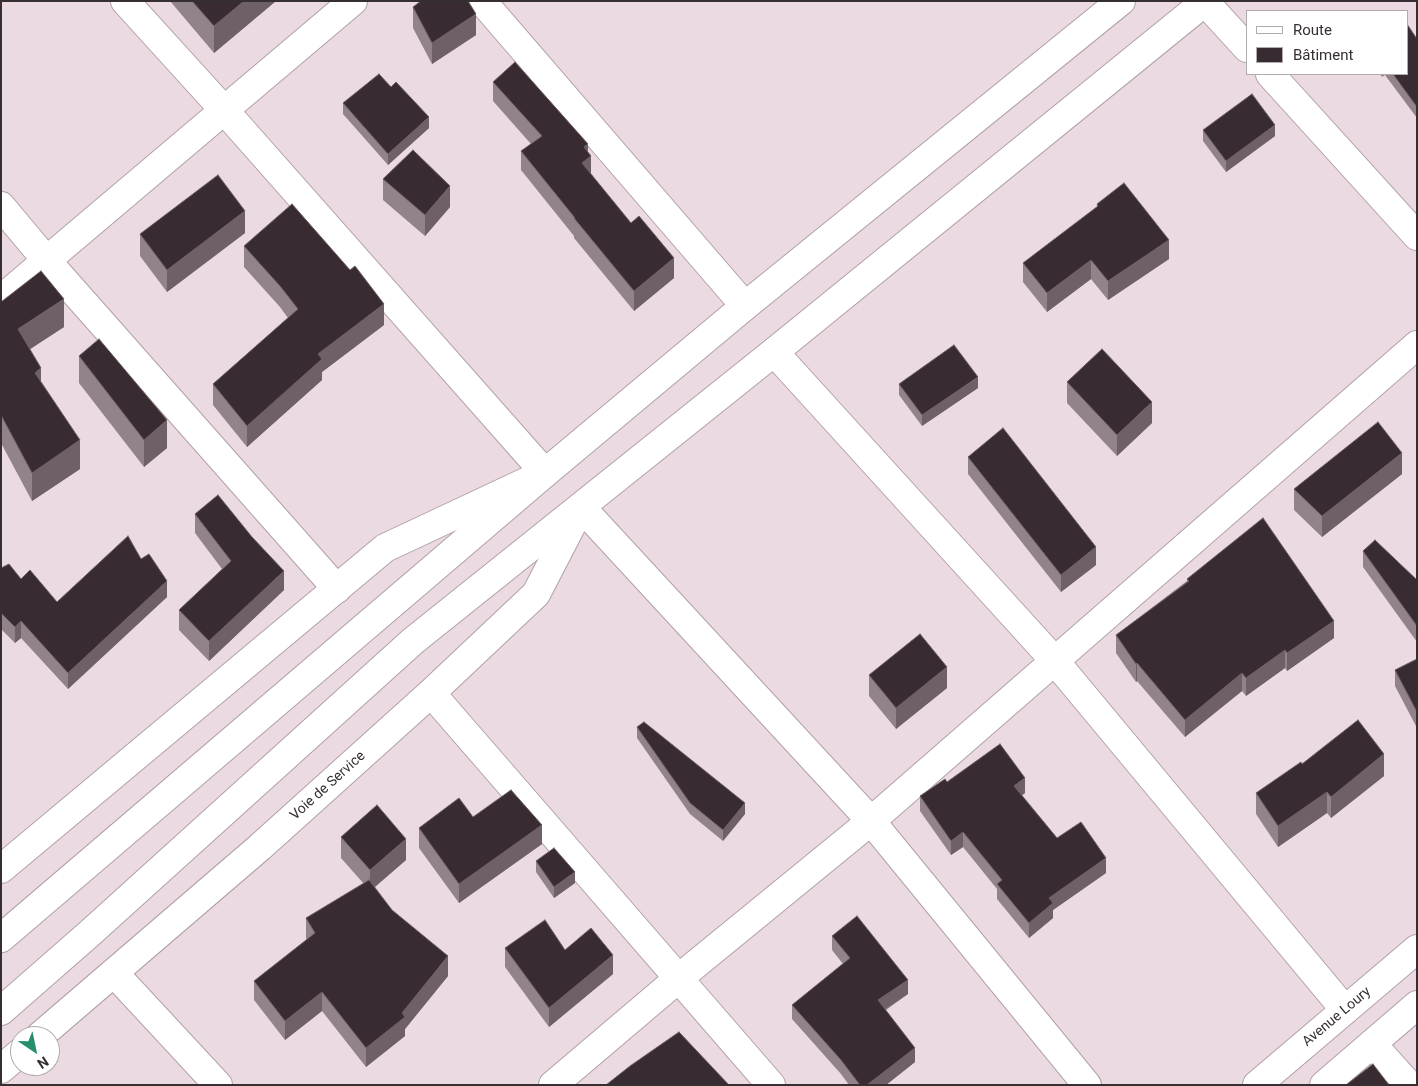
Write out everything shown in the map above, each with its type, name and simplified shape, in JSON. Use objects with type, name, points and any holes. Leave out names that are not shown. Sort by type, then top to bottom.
[{"type":"main road","points":[[125,1],[224,110],[545,473]]},
{"type":"main road","points":[[1,299],[354,1]]},
{"type":"main road","points":[[482,1],[745,306]]},
{"type":"main road","points":[[1,938],[545,473],[745,306],[1121,1]]},
{"type":"main road","points":[[1,1011],[98,926],[413,641],[1206,2],[1246,47]]},
{"type":"main road","points":[[1271,75],[1417,236]]},
{"type":"main road","points":[[1,206],[47,261],[337,589]]},
{"type":"main road","points":[[553,1085],[679,978],[871,821],[1417,346]]},
{"type":"main road","points":[[774,352],[1054,660],[1345,1010]]},
{"type":"main road","points":[[5,859],[385,548],[545,473]]},
{"type":"main road","points":[[581,507],[871,821],[1087,1085]]},
{"type":"main road","name":"Voie de Service","points":[[52,1026],[267,840],[431,693],[536,594],[581,507]]},
{"type":"main road","points":[[431,693],[771,1085]]},
{"type":"main road","name":"Avenue Loury","points":[[1257,1085],[1417,949]]},
{"type":"main road","points":[[114,973],[218,1085]]},
{"type":"main road","points":[[1324,1085],[1417,1005]]},
{"type":"main road","points":[[1372,1044],[1409,1085]]},
{"type":"building","points":[[192,1],[244,1],[214,26]]},
{"type":"building","points":[[421,1],[468,1],[476,14],[432,43],[413,7]]},
{"type":"building","points":[[1408,26],[1417,39],[1417,107],[1394,75],[1408,75]]},
{"type":"building","points":[[515,62],[588,144],[584,147],[591,156],[582,163],[631,223],[639,216],[674,258],[634,291],[521,151],[542,136],[493,82]]},
{"type":"building","points":[[379,74],[391,87],[396,82],[429,117],[388,154],[343,103]]},
{"type":"building","points":[[1252,94],[1275,125],[1226,161],[1203,130]]},
{"type":"building","points":[[413,150],[450,186],[425,215],[383,179]]},
{"type":"building","points":[[218,175],[245,211],[167,270],[140,234]]},
{"type":"building","points":[[1124,183],[1169,240],[1108,281],[1091,260],[1047,293],[1023,263],[1098,206],[1097,204]]},
{"type":"building","points":[[292,204],[350,270],[355,266],[384,304],[318,354],[322,359],[247,426],[213,384],[298,309],[244,246]]},
{"type":"building","points":[[41,271],[64,299],[18,329],[41,368],[35,373],[80,440],[32,473],[1,415],[1,302]]},
{"type":"building","points":[[99,339],[167,420],[144,440],[79,356]]},
{"type":"building","points":[[954,345],[978,377],[922,415],[899,384]]},
{"type":"building","points":[[1102,349],[1152,402],[1117,435],[1067,382]]},
{"type":"building","points":[[1378,422],[1402,453],[1322,516],[1294,489]]},
{"type":"building","points":[[1003,428],[1096,547],[1061,575],[968,457]]},
{"type":"building","points":[[218,495],[252,537],[284,571],[209,641],[179,610],[231,561],[195,514]]},
{"type":"building","points":[[1263,518],[1334,621],[1287,653],[1285,650],[1246,678],[1242,673],[1185,720],[1136,664],[1116,635],[1189,581],[1187,579]]},
{"type":"building","points":[[128,536],[141,559],[149,554],[167,581],[68,673],[21,621],[15,627],[1,613],[1,568],[9,564],[21,579],[30,570],[57,602]]},
{"type":"building","points":[[1375,540],[1417,580],[1417,626],[1363,551]]},
{"type":"building","points":[[920,634],[947,667],[896,708],[869,675]]},
{"type":"building","points":[[1417,659],[1417,712],[1395,670]]},
{"type":"building","points":[[1358,720],[1384,754],[1331,797],[1327,792],[1278,826],[1256,793],[1301,762],[1302,764]]},
{"type":"building","points":[[644,722],[745,803],[723,830],[690,803],[637,727]]},
{"type":"building","points":[[1000,744],[1025,778],[1014,786],[1057,838],[1081,822],[1106,858],[1049,898],[1053,903],[1029,923],[997,884],[1002,880],[963,832],[951,841],[920,796],[945,779],[947,782]]},
{"type":"building","points":[[511,790],[542,825],[459,884],[419,828],[459,798],[473,817]]},
{"type":"building","points":[[377,805],[406,839],[370,870],[341,837]]},
{"type":"building","points":[[554,848],[575,872],[554,887],[536,861]]},
{"type":"building","points":[[369,880],[392,910],[448,956],[402,1013],[405,1017],[366,1048],[322,992],[285,1021],[254,981],[315,933],[306,918]]},
{"type":"building","points":[[857,916],[908,980],[878,1000],[915,1048],[867,1085],[860,1085],[841,1060],[792,1005],[850,958],[832,936]]},
{"type":"building","points":[[545,920],[565,950],[591,928],[613,955],[549,1008],[505,948]]},
{"type":"building","points":[[679,1032],[729,1085],[606,1085],[630,1066]]},
{"type":"building","points":[[1373,1064],[1389,1085],[1346,1085]]}]
